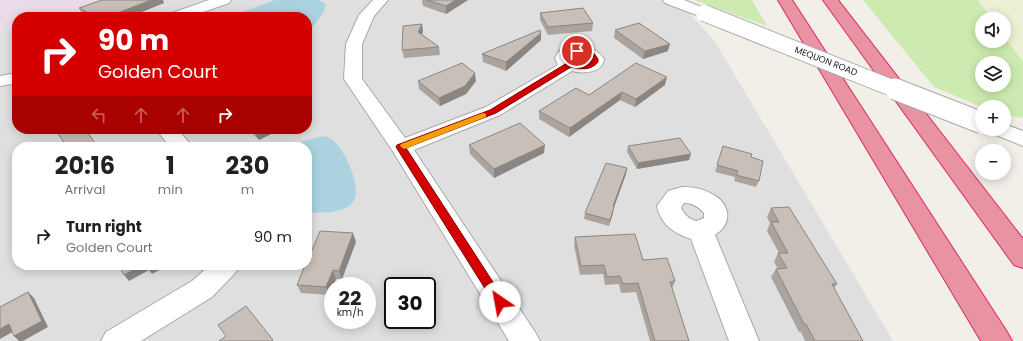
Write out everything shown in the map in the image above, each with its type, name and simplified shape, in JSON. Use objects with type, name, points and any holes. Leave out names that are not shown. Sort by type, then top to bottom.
[{"type":"highway","points":[[785,0],[997,341]]},
{"type":"highway","points":[[830,0],[1023,258]]},
{"type":"street","points":[[189,12],[224,0]]},
{"type":"street","points":[[381,0],[367,15],[354,44],[353,79],[400,147],[525,341]]},
{"type":"street","name":"MEQUON ROAD","points":[[670,0],[975,120]]},
{"type":"street","points":[[400,147],[493,112],[570,65]]},
{"type":"street","points":[[0,81],[12,79]]},
{"type":"street","points":[[170,134],[178,142]]},
{"type":"street","points":[[1011,134],[1023,139]]},
{"type":"street","points":[[700,229],[744,341]]},
{"type":"street","points":[[116,341],[202,288],[222,270]]},
{"type":"shaded area","points":[[0,0],[106,0],[66,12],[12,12],[12,28],[0,32]]},
{"type":"shaded area","points":[[106,0],[677,0],[714,40],[893,341],[0,341],[0,32],[12,28],[12,134],[312,134],[312,12],[66,12]]},
{"type":"green space","points":[[694,0],[752,0],[767,26]]},
{"type":"green space","points":[[863,0],[978,0],[987,12],[975,12],[975,48],[1011,48],[1011,46],[1023,62],[1023,118],[1011,115],[1011,100],[975,100],[975,104],[934,87]]},
{"type":"green space","points":[[978,0],[1023,0],[1023,62],[1011,46],[1011,12],[987,12]]},
{"type":"water","points":[[275,0],[319,0],[326,4],[323,13],[312,28],[312,12],[242,12]]},
{"type":"water","points":[[325,136],[332,139],[338,145],[348,162],[355,183],[356,192],[354,200],[344,209],[329,212],[312,213],[312,142],[303,142]]},
{"type":"building","points":[[102,0],[151,0],[120,12],[87,12],[79,8]]},
{"type":"building","points":[[427,0],[456,0],[446,6]]},
{"type":"building","points":[[583,8],[593,23],[548,27],[540,13]]},
{"type":"building","points":[[639,23],[670,44],[645,51],[615,30]]},
{"type":"building","points":[[422,24],[418,32],[439,47],[402,50],[403,26]]},
{"type":"building","points":[[540,30],[541,33],[506,62],[482,54]]},
{"type":"building","points":[[462,63],[475,73],[465,86],[439,98],[418,81]]},
{"type":"building","points":[[636,63],[667,77],[636,99],[622,92],[570,128],[539,111],[576,88],[589,95]]},
{"type":"building","points":[[520,123],[545,145],[494,169],[469,145]]},
{"type":"building","points":[[58,134],[89,134],[94,142],[64,142]]},
{"type":"building","points":[[680,138],[691,154],[638,163],[628,146]]},
{"type":"building","points":[[723,146],[752,154],[751,157],[763,161],[759,181],[736,175],[738,171],[717,165]]},
{"type":"building","points":[[606,163],[627,168],[613,206],[610,220],[585,213]]},
{"type":"building","points":[[789,207],[837,284],[832,284],[863,341],[815,341],[806,324],[804,324],[776,269],[787,268],[778,253],[788,253],[771,222],[779,222],[771,208]]},
{"type":"building","points":[[320,231],[353,233],[339,271],[333,270],[330,277],[324,277],[324,287],[297,285],[303,270],[312,270],[312,250]]},
{"type":"building","points":[[635,234],[643,260],[667,258],[675,281],[670,282],[689,341],[655,341],[638,283],[623,284],[620,276],[607,277],[604,265],[581,266],[575,237]]},
{"type":"building","points":[[121,270],[133,270],[124,275]]},
{"type":"building","points":[[28,292],[42,321],[14,336],[9,324],[0,329],[0,307]]},
{"type":"building","points":[[246,306],[273,340],[219,341],[226,336],[218,325]]},
{"type":"slow traffic","points":[[404,146],[483,115]]},
{"type":"route","points":[[500,302],[400,147],[493,112],[570,65],[574,67],[585,67],[594,62],[595,59],[590,54],[577,51]]}]
